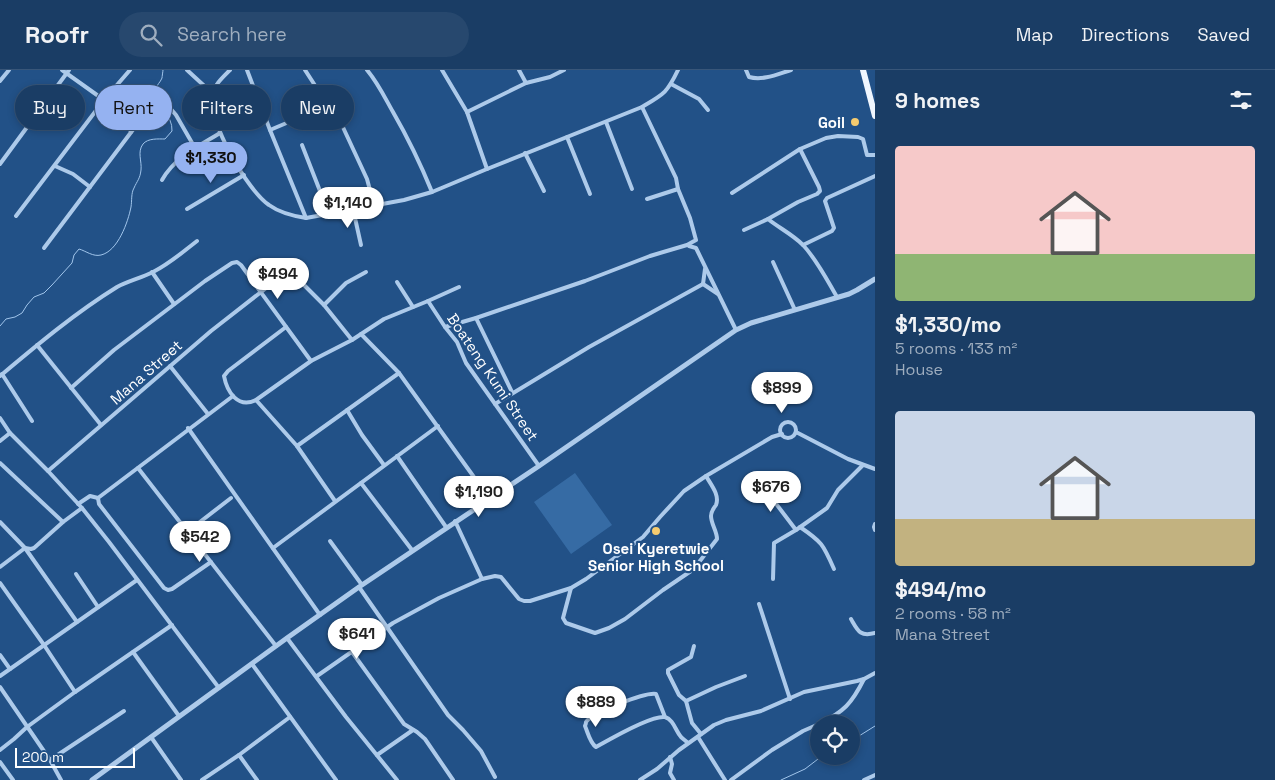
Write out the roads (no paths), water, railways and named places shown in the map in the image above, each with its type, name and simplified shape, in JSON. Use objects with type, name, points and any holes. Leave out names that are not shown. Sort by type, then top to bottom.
[{"type":"main road","points":[[863,70],[874,104],[875,116]]},
{"type":"street","points":[[0,81],[9,70]]},
{"type":"street","points":[[62,70],[68,72],[95,93]]},
{"type":"street","points":[[117,85],[130,70]]},
{"type":"street","points":[[187,70],[203,85]]},
{"type":"street","points":[[217,85],[230,70]]},
{"type":"street","points":[[247,70],[253,85]]},
{"type":"street","points":[[305,70],[315,85]]},
{"type":"street","points":[[368,70],[377,82],[419,160],[432,192]]},
{"type":"street","points":[[442,70],[467,112],[487,169]]},
{"type":"street","points":[[519,70],[526,83]]},
{"type":"street","points":[[467,112],[526,83],[550,77],[564,70]]},
{"type":"street","points":[[219,130],[244,175],[268,205],[292,216],[306,218],[404,200],[432,192],[642,107],[667,91],[678,70]]},
{"type":"street","points":[[746,70],[749,77],[755,79],[792,70]]},
{"type":"street","points":[[0,164],[68,72]]},
{"type":"street","points":[[672,84],[699,99],[708,110]]},
{"type":"street","points":[[445,326],[476,318],[585,281],[650,256],[687,245],[696,240],[676,178],[642,107]]},
{"type":"street","points":[[172,110],[195,148]]},
{"type":"street","points":[[16,216],[95,112]]},
{"type":"street","points":[[606,122],[632,189]]},
{"type":"street","points":[[270,130],[306,218]]},
{"type":"street","points":[[345,130],[366,179],[374,205]]},
{"type":"street","points":[[44,248],[131,132]]},
{"type":"street","points":[[162,180],[178,159],[220,134]]},
{"type":"street","points":[[732,194],[800,149],[826,138],[838,136],[858,137],[863,139],[867,155],[875,154]]},
{"type":"street","points":[[567,137],[590,194]]},
{"type":"street","points":[[302,146],[329,214]]},
{"type":"street","points":[[800,149],[819,187],[834,228],[832,231],[803,245]]},
{"type":"street","points":[[525,153],[544,191]]},
{"type":"street","points":[[55,166],[73,174],[90,187]]},
{"type":"street","points":[[187,209],[244,175]]},
{"type":"street","points":[[825,201],[827,198],[875,176]]},
{"type":"street","points":[[647,199],[678,189]]},
{"type":"street","points":[[744,230],[820,191]]},
{"type":"street","points":[[353,209],[361,245]]},
{"type":"street","points":[[768,219],[784,229],[803,245],[837,297]]},
{"type":"street","points":[[32,421],[1,375],[37,345],[119,286],[152,272],[175,258],[197,241]]},
{"type":"street","points":[[687,245],[696,248],[736,330]]},
{"type":"street","points":[[71,388],[114,350],[205,280],[232,263],[237,262],[311,361]]},
{"type":"street","points":[[773,262],[796,310]]},
{"type":"street","points":[[703,284],[705,267]]},
{"type":"street","points":[[152,272],[174,304]]},
{"type":"street","points":[[324,305],[346,283],[366,272]]},
{"type":"street","name":"Mana Street","points":[[48,471],[210,331],[284,274],[292,274],[324,305],[352,340]]},
{"type":"street","points":[[92,780],[412,550],[736,330],[751,323],[857,290],[875,279]]},
{"type":"street","points":[[397,282],[413,307]]},
{"type":"street","points":[[703,284],[718,294]]},
{"type":"street","points":[[495,404],[588,347],[703,284]]},
{"type":"street","points":[[286,327],[228,370],[224,376],[233,396],[241,402],[250,403],[256,400],[311,361],[352,340],[384,319],[459,287]]},
{"type":"street","name":"Boateng Kumi Street","points":[[428,301],[456,342],[466,363],[538,466]]},
{"type":"street","points":[[476,318],[512,392]]},
{"type":"street","points":[[361,334],[399,373],[489,498]]},
{"type":"street","points":[[37,345],[101,426]]},
{"type":"street","points":[[170,366],[208,414]]},
{"type":"street","points":[[297,446],[399,373]]},
{"type":"street","points":[[98,498],[188,428],[233,396]]},
{"type":"street","points":[[256,400],[297,446],[335,501]]},
{"type":"street","points":[[347,410],[362,435],[384,465]]},
{"type":"street","points":[[0,418],[10,433],[80,506],[219,688]]},
{"type":"street","points":[[788,422],[794,424],[796,432],[789,438],[785,437],[780,430],[782,425],[788,422]]},
{"type":"street","points":[[273,548],[438,426]]},
{"type":"street","points":[[188,428],[320,615]]},
{"type":"street","points":[[796,432],[848,459],[875,469]]},
{"type":"street","points":[[0,440],[10,433]]},
{"type":"street","points":[[317,676],[393,623],[432,601],[482,579],[494,576],[501,577],[519,599],[524,601],[530,601],[571,588],[643,537],[684,491],[772,437],[782,434]]},
{"type":"street","points":[[397,456],[446,527]]},
{"type":"street","points":[[0,463],[63,522]]},
{"type":"street","points":[[773,579],[774,543],[798,529],[827,508],[838,490],[863,465]]},
{"type":"street","points":[[138,468],[276,646]]},
{"type":"street","points":[[571,588],[564,621],[595,633],[625,619],[690,572],[717,539],[711,513],[718,496],[706,476]]},
{"type":"street","points":[[361,483],[412,550]]},
{"type":"street","points":[[762,484],[798,529],[817,538],[823,544],[834,569]]},
{"type":"street","points":[[0,566],[25,548],[34,548],[90,496],[98,498]]},
{"type":"street","points":[[98,498],[99,504],[164,588],[172,589],[211,562]]},
{"type":"street","points":[[188,532],[231,498]]},
{"type":"street","points":[[455,521],[482,579]]},
{"type":"street","points":[[0,522],[25,548],[77,622]]},
{"type":"street","points":[[875,524],[875,530]]},
{"type":"street","points":[[330,540],[387,628],[448,715],[481,750],[495,777]]},
{"type":"street","points":[[76,574],[98,607]]},
{"type":"street","points":[[0,676],[137,580]]},
{"type":"street","points":[[0,583],[76,692]]},
{"type":"street","points":[[759,604],[790,699]]},
{"type":"street","points":[[851,619],[864,635],[875,634]]},
{"type":"street","points":[[0,750],[27,727],[172,625]]},
{"type":"street","points":[[287,638],[396,780]]},
{"type":"street","points":[[694,646],[691,657],[668,670],[668,673],[679,695],[686,701],[692,723],[725,780]]},
{"type":"street","points":[[134,652],[179,716]]},
{"type":"street","points":[[352,652],[404,724],[425,739],[453,780]]},
{"type":"street","points":[[0,655],[10,669]]},
{"type":"street","points":[[252,664],[336,780]]},
{"type":"street","points":[[640,780],[714,725],[761,711],[812,690],[864,679],[875,673]]},
{"type":"street","points":[[686,701],[745,676]]},
{"type":"street","points":[[835,715],[856,696],[864,679]]},
{"type":"street","points":[[0,688],[50,760],[61,780]]},
{"type":"street","points":[[665,716],[648,720],[596,747],[590,739],[585,726],[587,721],[608,709],[650,694],[656,694],[665,716],[672,722],[681,738],[688,743]]},
{"type":"street","points":[[50,760],[124,711]]},
{"type":"street","points":[[202,780],[290,718]]},
{"type":"street","points":[[731,780],[772,750],[810,728]]},
{"type":"street","points":[[377,755],[413,730]]},
{"type":"street","points":[[151,737],[181,780]]},
{"type":"street","points":[[239,755],[257,780]]},
{"type":"street","points":[[670,757],[672,764],[670,773],[674,780]]},
{"type":"street","points":[[0,762],[13,780]]},
{"type":"street","points":[[864,780],[875,775]]},
{"type":"waterway","points":[[0,326],[6,319],[22,313],[34,297],[44,293],[72,263],[74,255],[79,249],[92,255],[101,255],[112,248],[117,242],[131,207],[132,192],[140,176],[141,147],[153,139],[165,139],[172,131],[172,125],[159,100],[156,89],[162,78],[163,70]]},
{"type":"waterway","points":[[860,735],[875,726]]},
{"type":"waterway","points":[[781,780],[810,765]]},
{"type":"place","name":"Goil","points":[[855,122]]},
{"type":"place","name":"Osei Kyeretwie Senior High School","points":[[656,531]]}]
